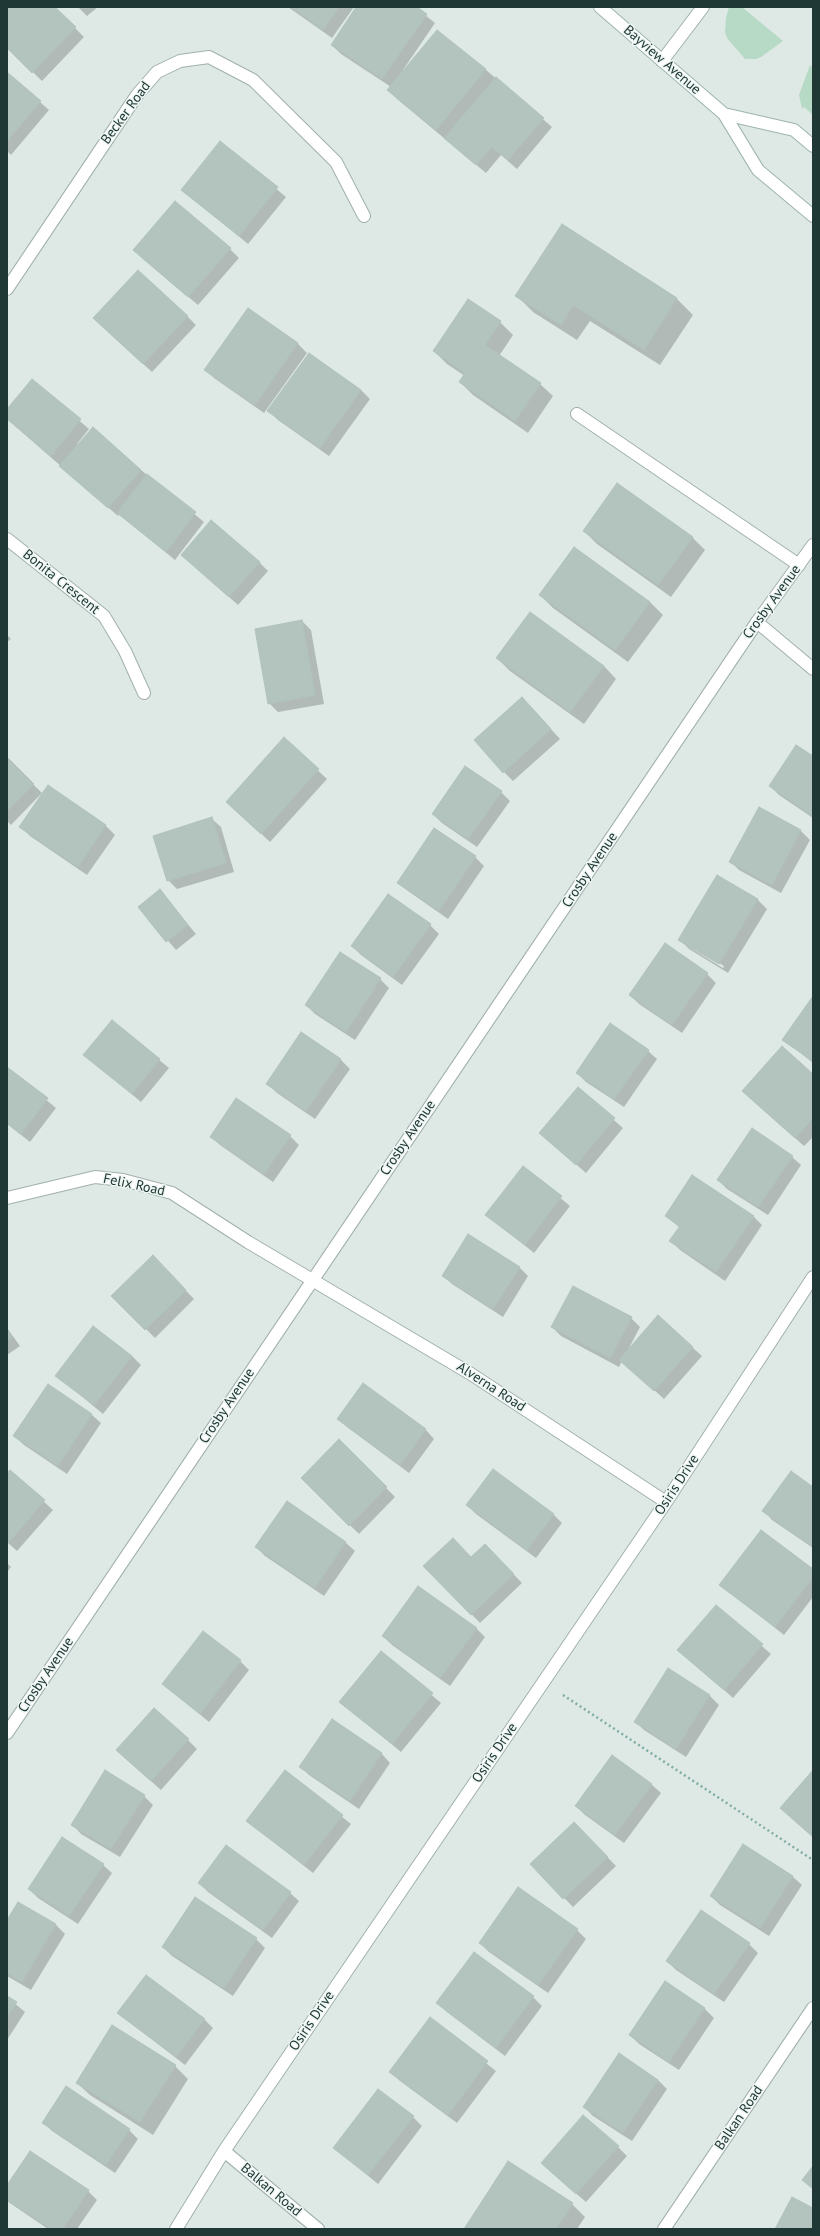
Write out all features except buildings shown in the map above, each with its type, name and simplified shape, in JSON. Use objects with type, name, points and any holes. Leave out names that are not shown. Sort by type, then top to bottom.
[{"type":"street","name":"Bayview Avenue","points":[[600,7],[724,114],[758,170],[813,216]]},
{"type":"street","points":[[662,61],[703,7]]},
{"type":"street","name":"Becker Road","points":[[7,289],[136,95],[157,72],[180,61],[209,57],[253,80],[336,162],[364,216]]},
{"type":"street","name":"Bayview Avenue","points":[[724,114],[794,130],[813,146]]},
{"type":"street","points":[[577,414],[799,565]]},
{"type":"street","name":"Bonita Crescent","points":[[7,539],[104,616],[125,651],[144,693]]},
{"type":"street","name":"Crosby Avenue","points":[[7,1733],[757,622],[813,545]]},
{"type":"street","points":[[757,622],[813,669]]},
{"type":"street","name":"Felix Road","points":[[7,1198],[95,1177],[123,1180],[172,1193],[312,1280]]},
{"type":"street","name":"Osiris Drive","points":[[176,2229],[224,2151],[666,1502],[813,1277]]},
{"type":"street","name":"Alverna Road","points":[[312,1280],[471,1374],[666,1502]]},
{"type":"street","name":"Balkan Road","points":[[664,2229],[813,2008]]},
{"type":"street","name":"Balkan Road","points":[[224,2151],[318,2229]]},
{"type":"path","points":[[543,1682],[813,1860]]},
{"type":"green space","points":[[729,7],[742,7],[783,41],[761,57],[756,59],[745,59],[727,38],[725,32],[726,18]]},
{"type":"green space","points":[[810,65],[813,68],[813,115],[804,107],[802,109],[799,95]]}]
